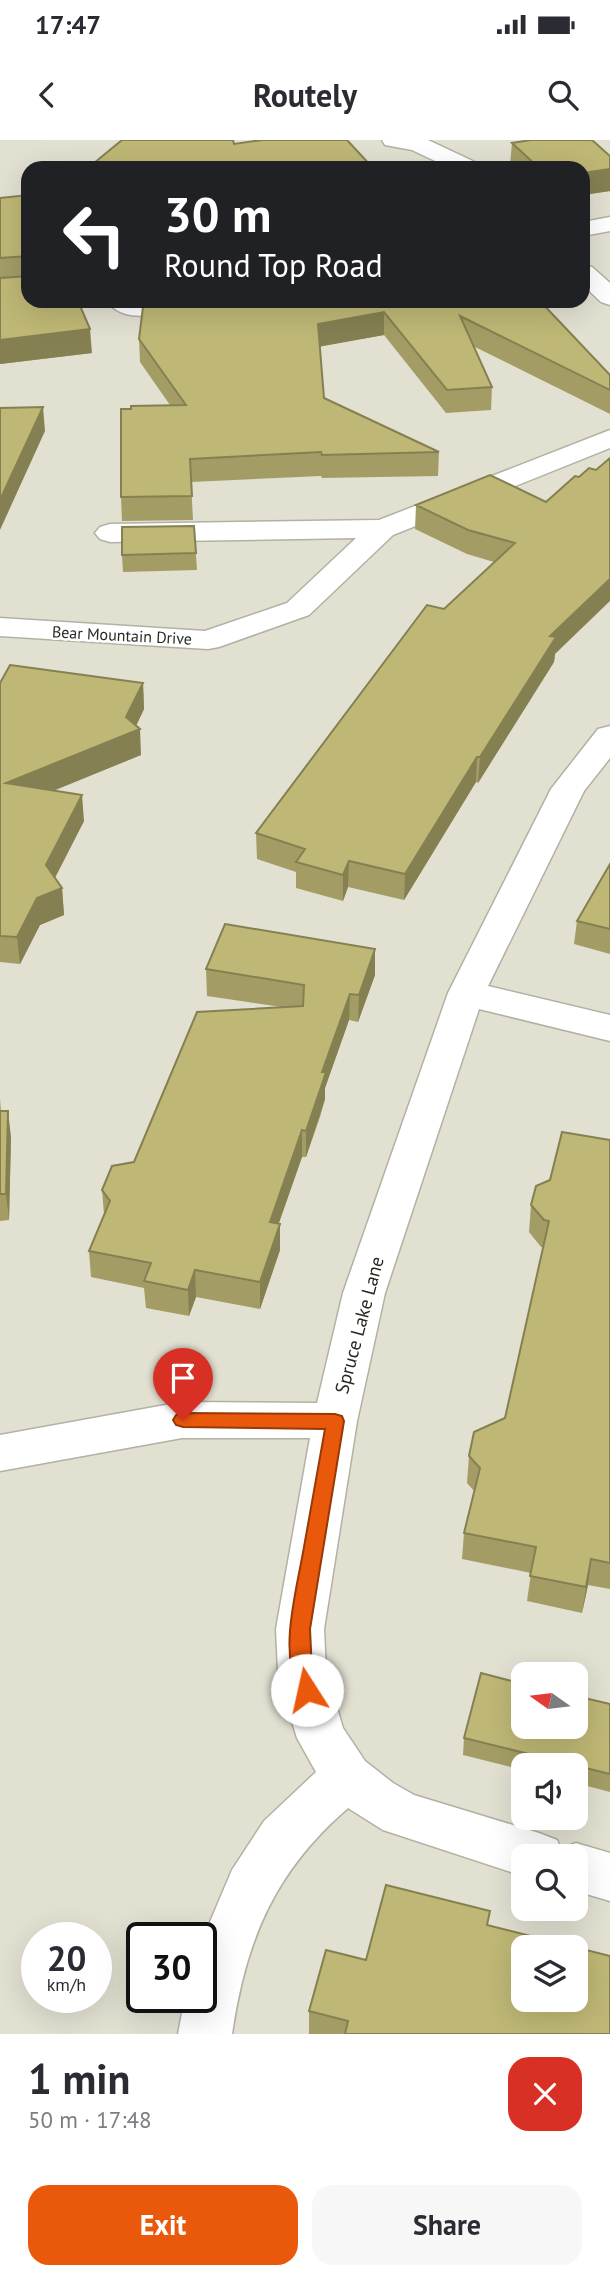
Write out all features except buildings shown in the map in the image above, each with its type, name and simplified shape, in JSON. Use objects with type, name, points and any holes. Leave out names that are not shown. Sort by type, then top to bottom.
[{"type":"street","points":[[392,146],[418,144],[453,161]]},
{"type":"street","points":[[590,228],[610,224]]},
{"type":"street","points":[[590,272],[610,269]]},
{"type":"street","points":[[590,279],[610,298]]},
{"type":"street","name":"Bear Mountain Drive","points":[[0,627],[208,640],[299,609],[383,529],[610,438]]},
{"type":"street","points":[[110,533],[383,529]]},
{"type":"street","name":"Spruce Lake Lane","points":[[347,1777],[321,1738],[302,1671],[300,1629],[335,1421],[364,1293],[466,993],[569,789],[610,736]]},
{"type":"street","points":[[466,993],[610,1028]]},
{"type":"street","points":[[0,1453],[183,1420],[335,1421]]},
{"type":"street","points":[[205,2034],[208,2011],[247,1896],[273,1849],[306,1811],[347,1777],[401,1814],[511,1848]]},
{"type":"street","points":[[588,1871],[610,1877]]},
{"type":"route","points":[[183,1420],[335,1421],[300,1629],[302,1671],[307,1690]]}]
